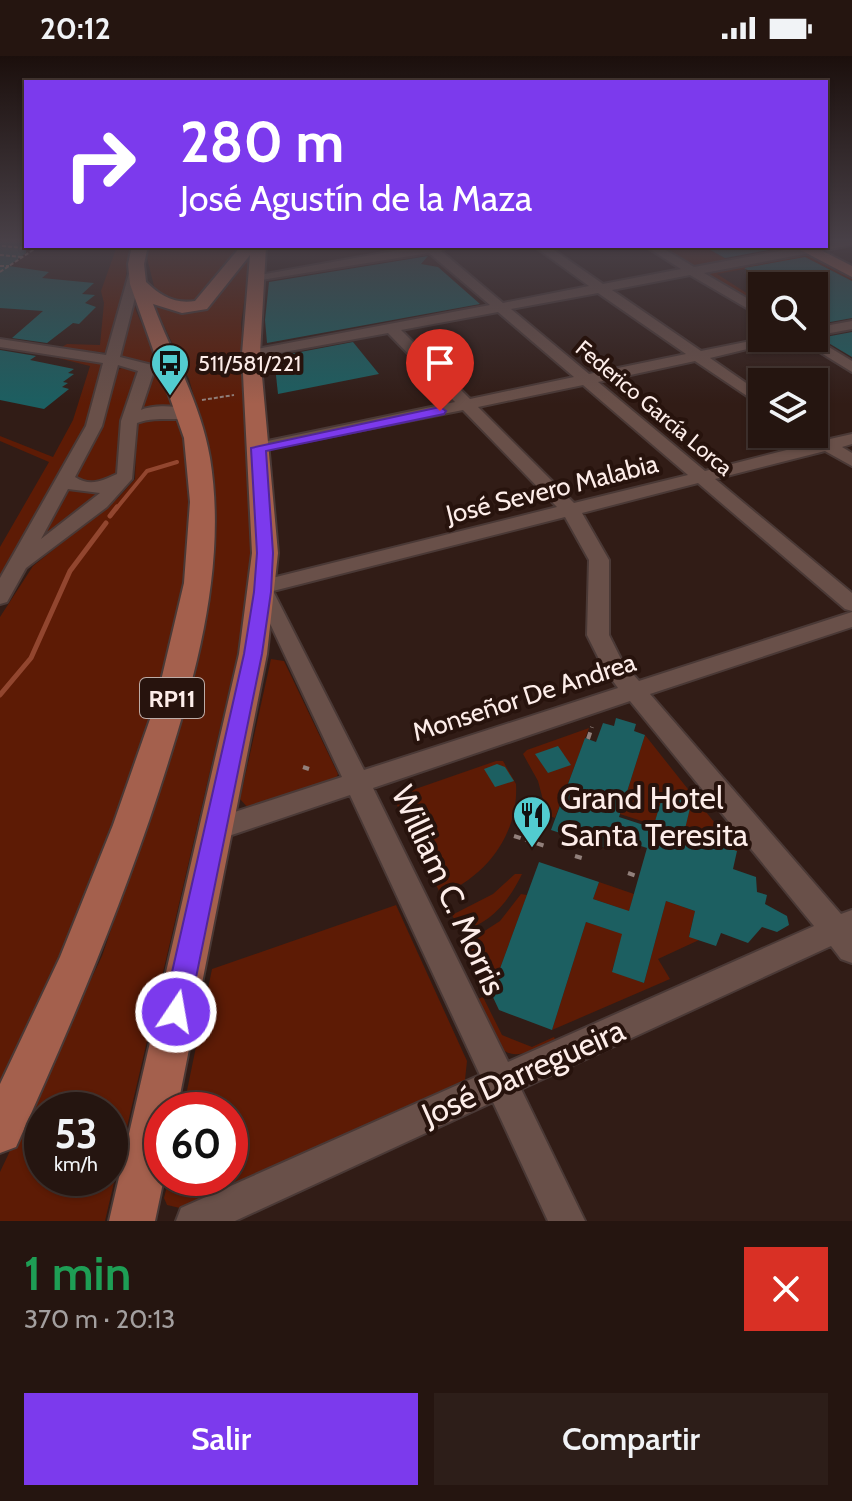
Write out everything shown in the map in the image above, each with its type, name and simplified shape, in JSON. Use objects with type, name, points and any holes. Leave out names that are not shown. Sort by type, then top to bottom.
[{"type":"main road","name":"RP11","points":[[0,1131],[82,956],[124,846],[176,687],[200,559],[199,461],[188,408],[148,295]]},
{"type":"main road","points":[[158,295],[165,305],[183,308],[201,305],[211,295]]},
{"type":"main road","name":"RP11","points":[[132,1221],[253,654],[263,590],[265,532],[251,354],[254,295]]},
{"type":"street","points":[[0,597],[94,426],[131,295]]},
{"type":"street","name":"Federico García Lorca","points":[[485,295],[852,604]]},
{"type":"street","points":[[251,354],[561,295]]},
{"type":"street","points":[[610,295],[748,392]]},
{"type":"street","points":[[828,329],[852,325]]},
{"type":"street","points":[[391,328],[571,511],[586,532],[599,560],[598,635],[614,667],[847,934]]},
{"type":"street","points":[[0,343],[114,358],[146,368],[129,421],[126,475],[100,503],[18,568]]},
{"type":"street","points":[[258,448],[748,346]]},
{"type":"street","points":[[827,352],[852,367]]},
{"type":"street","points":[[129,421],[152,411],[188,408]]},
{"type":"street","name":"José Severo Malabia","points":[[828,445],[852,439]]},
{"type":"street","points":[[828,446],[852,461]]},
{"type":"street","name":"José Severo Malabia","points":[[263,590],[815,448]]},
{"type":"street","points":[[66,479],[74,485],[89,488],[111,484],[126,475]]},
{"type":"street","name":"William C. Morris","points":[[263,590],[567,1221]]},
{"type":"street","name":"Monseñor De Andrea","points":[[214,830],[852,619]]},
{"type":"street","name":"José Darregueira","points":[[194,1221],[500,1083],[847,934]]},
{"type":"path","points":[[188,408],[254,393]]},
{"type":"path","points":[[588,739],[592,727]]},
{"type":"path","points":[[514,836],[545,846]]},
{"type":"path","points":[[575,856],[585,859]]},
{"type":"path","points":[[628,873],[639,877]]},
{"type":"shaded area","points":[[102,295],[123,295],[119,327],[109,353],[60,348],[67,344],[100,345]]},
{"type":"shaded area","points":[[160,295],[207,295],[188,306]]},
{"type":"shaded area","points":[[203,295],[245,295],[241,323],[255,533],[242,634],[128,1122],[128,1092],[38,1092],[102,956],[179,730],[209,603],[214,562],[210,453],[189,379],[153,302],[186,310]]},
{"type":"shaded area","points":[[134,303],[178,407],[138,412],[150,367],[120,356]]},
{"type":"shaded area","points":[[46,355],[104,360],[89,425],[0,584],[0,547],[49,462],[0,441],[0,436],[53,457],[73,420],[90,366]]},
{"type":"shaded area","points":[[124,366],[141,369],[119,473],[100,484],[75,482],[74,474],[101,420],[117,371]]},
{"type":"shaded area","points":[[150,415],[179,419],[188,498],[182,583],[165,672],[139,762],[106,851],[0,1089],[0,617],[33,566],[118,498],[135,479],[137,423]]},
{"type":"shaded area","points":[[73,489],[103,491],[46,533],[65,492]]},
{"type":"shaded area","points":[[271,659],[284,661],[338,774],[335,780],[249,809],[240,799]]},
{"type":"shaded area","points":[[589,728],[555,818],[547,815],[538,781],[523,754]]},
{"type":"shaded area","points":[[645,735],[737,851],[675,866],[692,800],[664,791],[654,825],[620,814]]},
{"type":"shaded area","points":[[503,761],[516,784],[512,820],[496,852],[485,865],[472,877],[441,895],[396,803],[401,794]]},
{"type":"shaded area","points":[[515,874],[522,874],[497,910],[481,923],[460,931],[452,915],[493,894]]},
{"type":"shaded area","points":[[599,882],[634,894],[612,971],[644,983],[666,901],[695,911],[689,936],[699,940],[658,959],[670,979],[552,1030],[586,922],[614,931],[620,908],[593,899]]},
{"type":"shaded area","points":[[521,894],[527,895],[491,993],[466,943],[500,921]]},
{"type":"shaded area","points":[[396,905],[467,1061],[465,1080],[248,1177],[248,1092],[187,1092],[212,969]]},
{"type":"shaded area","points":[[483,997],[502,1035],[532,1047],[554,1037],[556,1041],[522,1054],[504,1050],[497,1043],[478,999]]},
{"type":"shaded area","points":[[24,1121],[24,1196],[111,1196],[105,1221],[0,1221],[0,1172]]},
{"type":"shaded area","points":[[207,1196],[180,1208],[167,1205],[164,1198]]},
{"type":"building","points":[[0,295],[95,295],[85,303],[96,307],[79,324],[73,323],[47,343],[12,338],[43,311],[0,308]]},
{"type":"building","points":[[268,295],[470,295],[480,304],[267,343]]},
{"type":"building","points":[[828,295],[852,295],[852,318],[828,322]]},
{"type":"building","points":[[852,332],[852,357],[828,343],[828,336]]},
{"type":"building","points":[[353,342],[379,374],[278,394],[274,357]]},
{"type":"building","points":[[0,350],[36,356],[30,360],[74,369],[68,373],[74,374],[63,382],[68,383],[62,387],[69,389],[44,409],[0,400]]},
{"type":"building","points":[[616,718],[636,724],[634,731],[645,735],[619,817],[653,828],[664,791],[692,800],[684,833],[737,851],[733,869],[756,877],[757,892],[767,895],[765,904],[787,916],[789,925],[777,932],[762,927],[748,943],[721,933],[716,946],[689,937],[695,911],[666,901],[644,983],[612,972],[622,934],[586,922],[552,1030],[499,1010],[491,993],[539,862],[599,882],[593,899],[629,911],[647,848],[613,837],[609,849],[551,830],[585,738],[596,742],[603,723],[614,726]]},
{"type":"building","points":[[558,746],[571,765],[548,773],[535,754]]},
{"type":"building","points":[[497,764],[505,767],[514,781],[495,787],[484,769]]},
{"type":"waterway","points":[[116,509],[147,471],[177,462]]},
{"type":"waterway","points":[[110,516],[117,507]]},
{"type":"waterway","points":[[0,695],[31,658],[70,571],[106,523]]},
{"type":"place","name":"511/581/221","points":[[170,397]]},
{"type":"place","name":"Grand Hotel Santa Teresita","points":[[532,849]]},
{"type":"route","points":[[176,1012],[253,654],[263,592],[265,532],[258,448],[440,411]]}]
